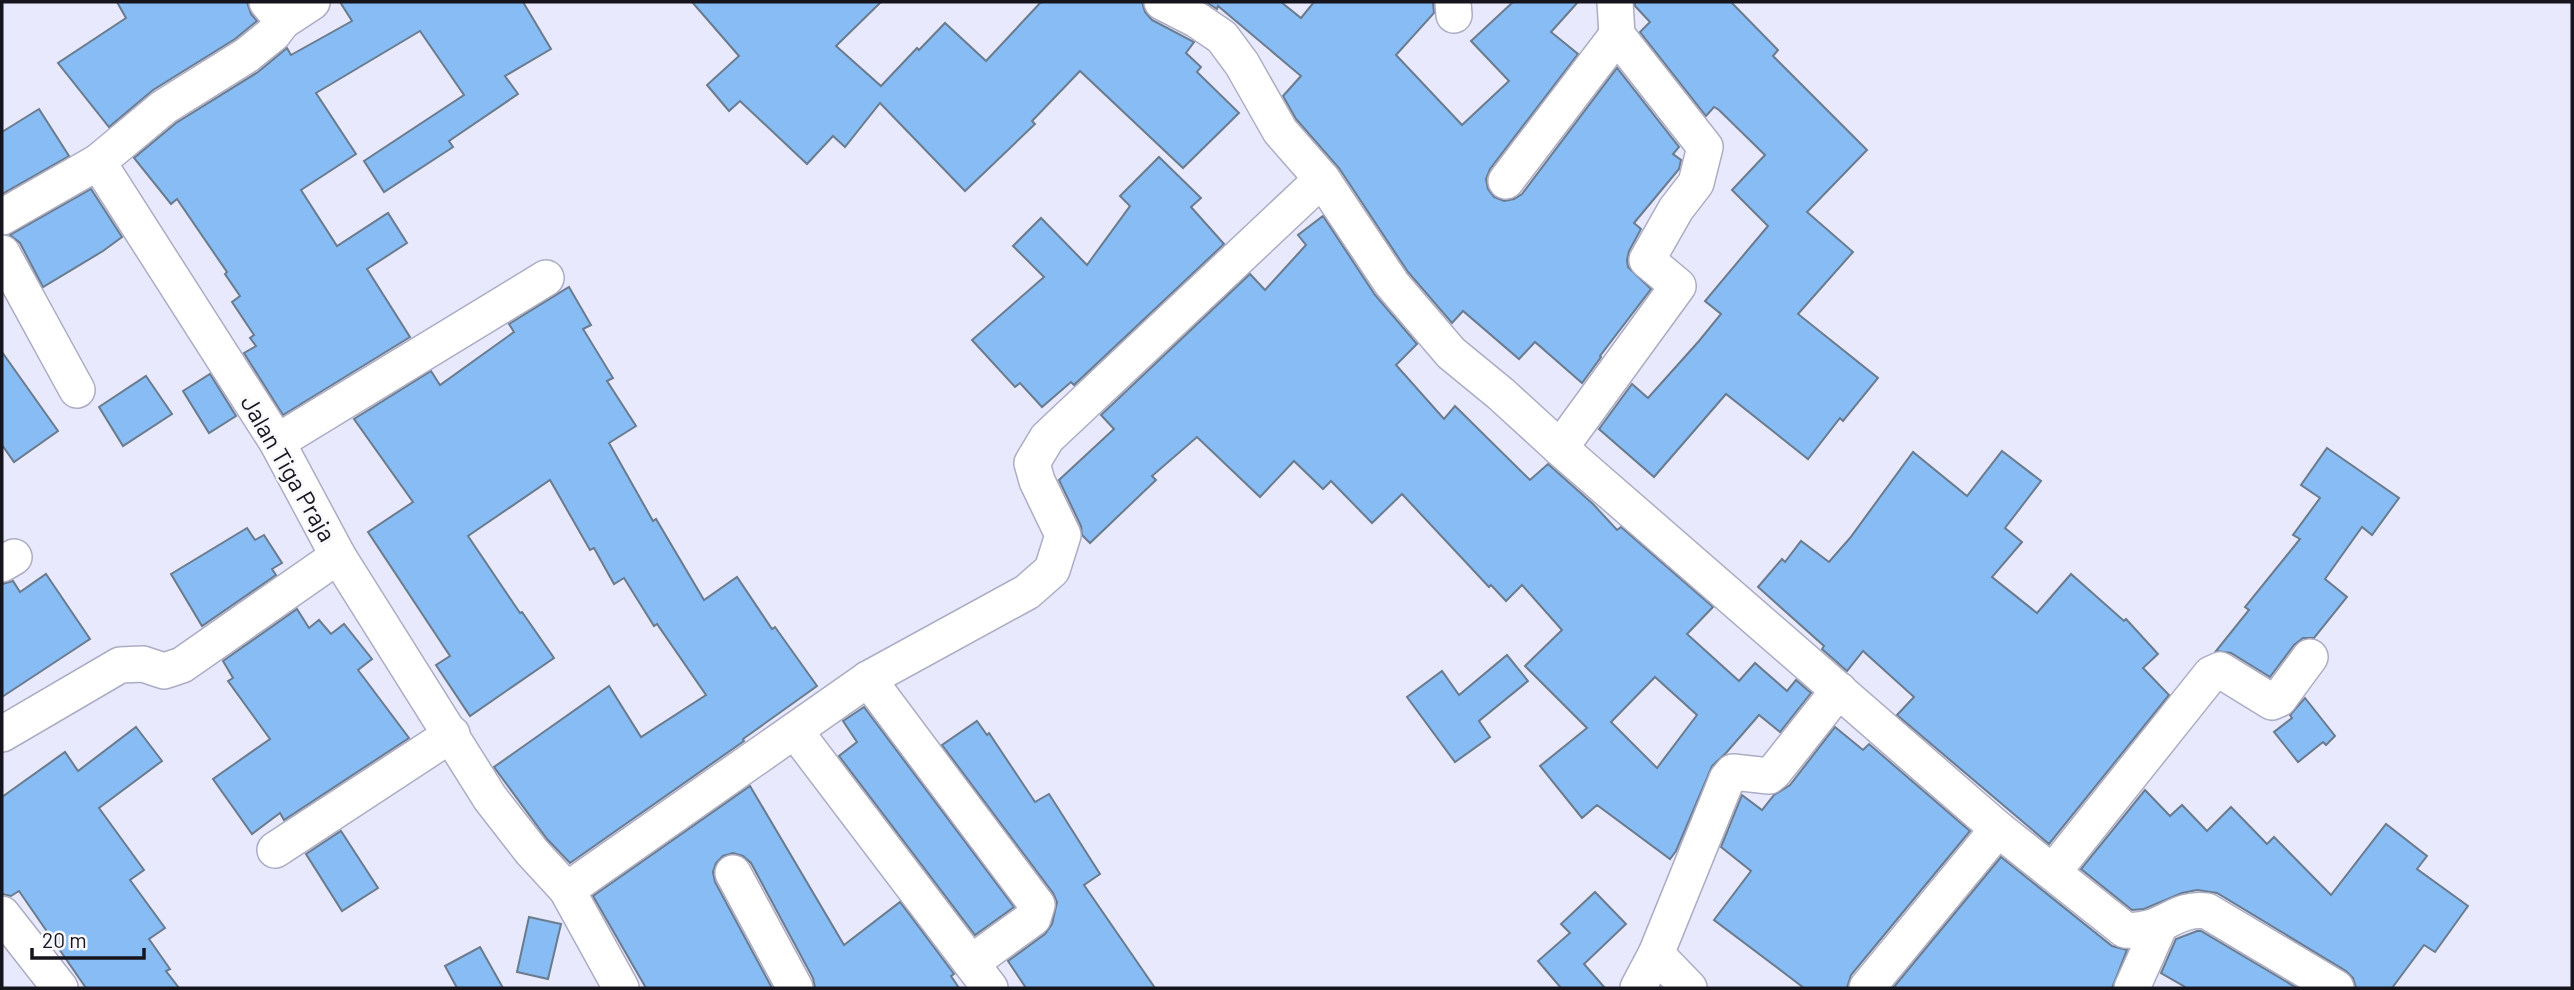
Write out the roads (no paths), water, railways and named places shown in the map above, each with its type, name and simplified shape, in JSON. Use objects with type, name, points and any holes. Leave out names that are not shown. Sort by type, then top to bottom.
[{"type":"street","points":[[2,217],[98,162],[164,107],[247,55],[273,34],[275,12],[312,2]]},
{"type":"street","points":[[1162,2],[1222,37],[1242,64],[1280,131],[1322,179],[1392,285],[1451,354],[1501,394],[1998,829],[2125,930],[2141,932],[2185,911],[2207,911],[2336,988]]},
{"type":"street","points":[[1506,181],[1616,19],[1705,146],[1696,183],[1676,209],[1647,260],[1678,286],[1560,448]]},
{"type":"street","name":"Jalan Tiga Praja","points":[[98,162],[277,442],[338,556],[490,798],[532,852],[567,890],[621,988]]},
{"type":"street","points":[[567,890],[867,679],[1027,592],[1052,570],[1063,536],[1037,481],[1032,463],[1046,438],[1322,179]]},
{"type":"street","points":[[2,253],[77,390]]},
{"type":"street","points":[[277,442],[546,278]]},
{"type":"street","points":[[2,734],[120,665],[143,664],[164,671],[182,665],[338,556]]},
{"type":"street","points":[[2053,872],[2211,674],[2220,670],[2272,702],[2279,699],[2310,657]]},
{"type":"street","points":[[795,731],[980,976],[1033,918],[1037,905],[867,679]]},
{"type":"street","points":[[1638,988],[1656,954],[1727,779],[1734,772],[1769,776],[1839,690]]},
{"type":"street","points":[[275,850],[452,734]]},
{"type":"street","points":[[1883,983],[1998,829]]},
{"type":"street","points":[[733,873],[795,988]]},
{"type":"street","points":[[2,914],[60,988]]},
{"type":"street","points":[[2132,988],[2160,925]]},
{"type":"street","points":[[1656,954],[1689,988]]}]
